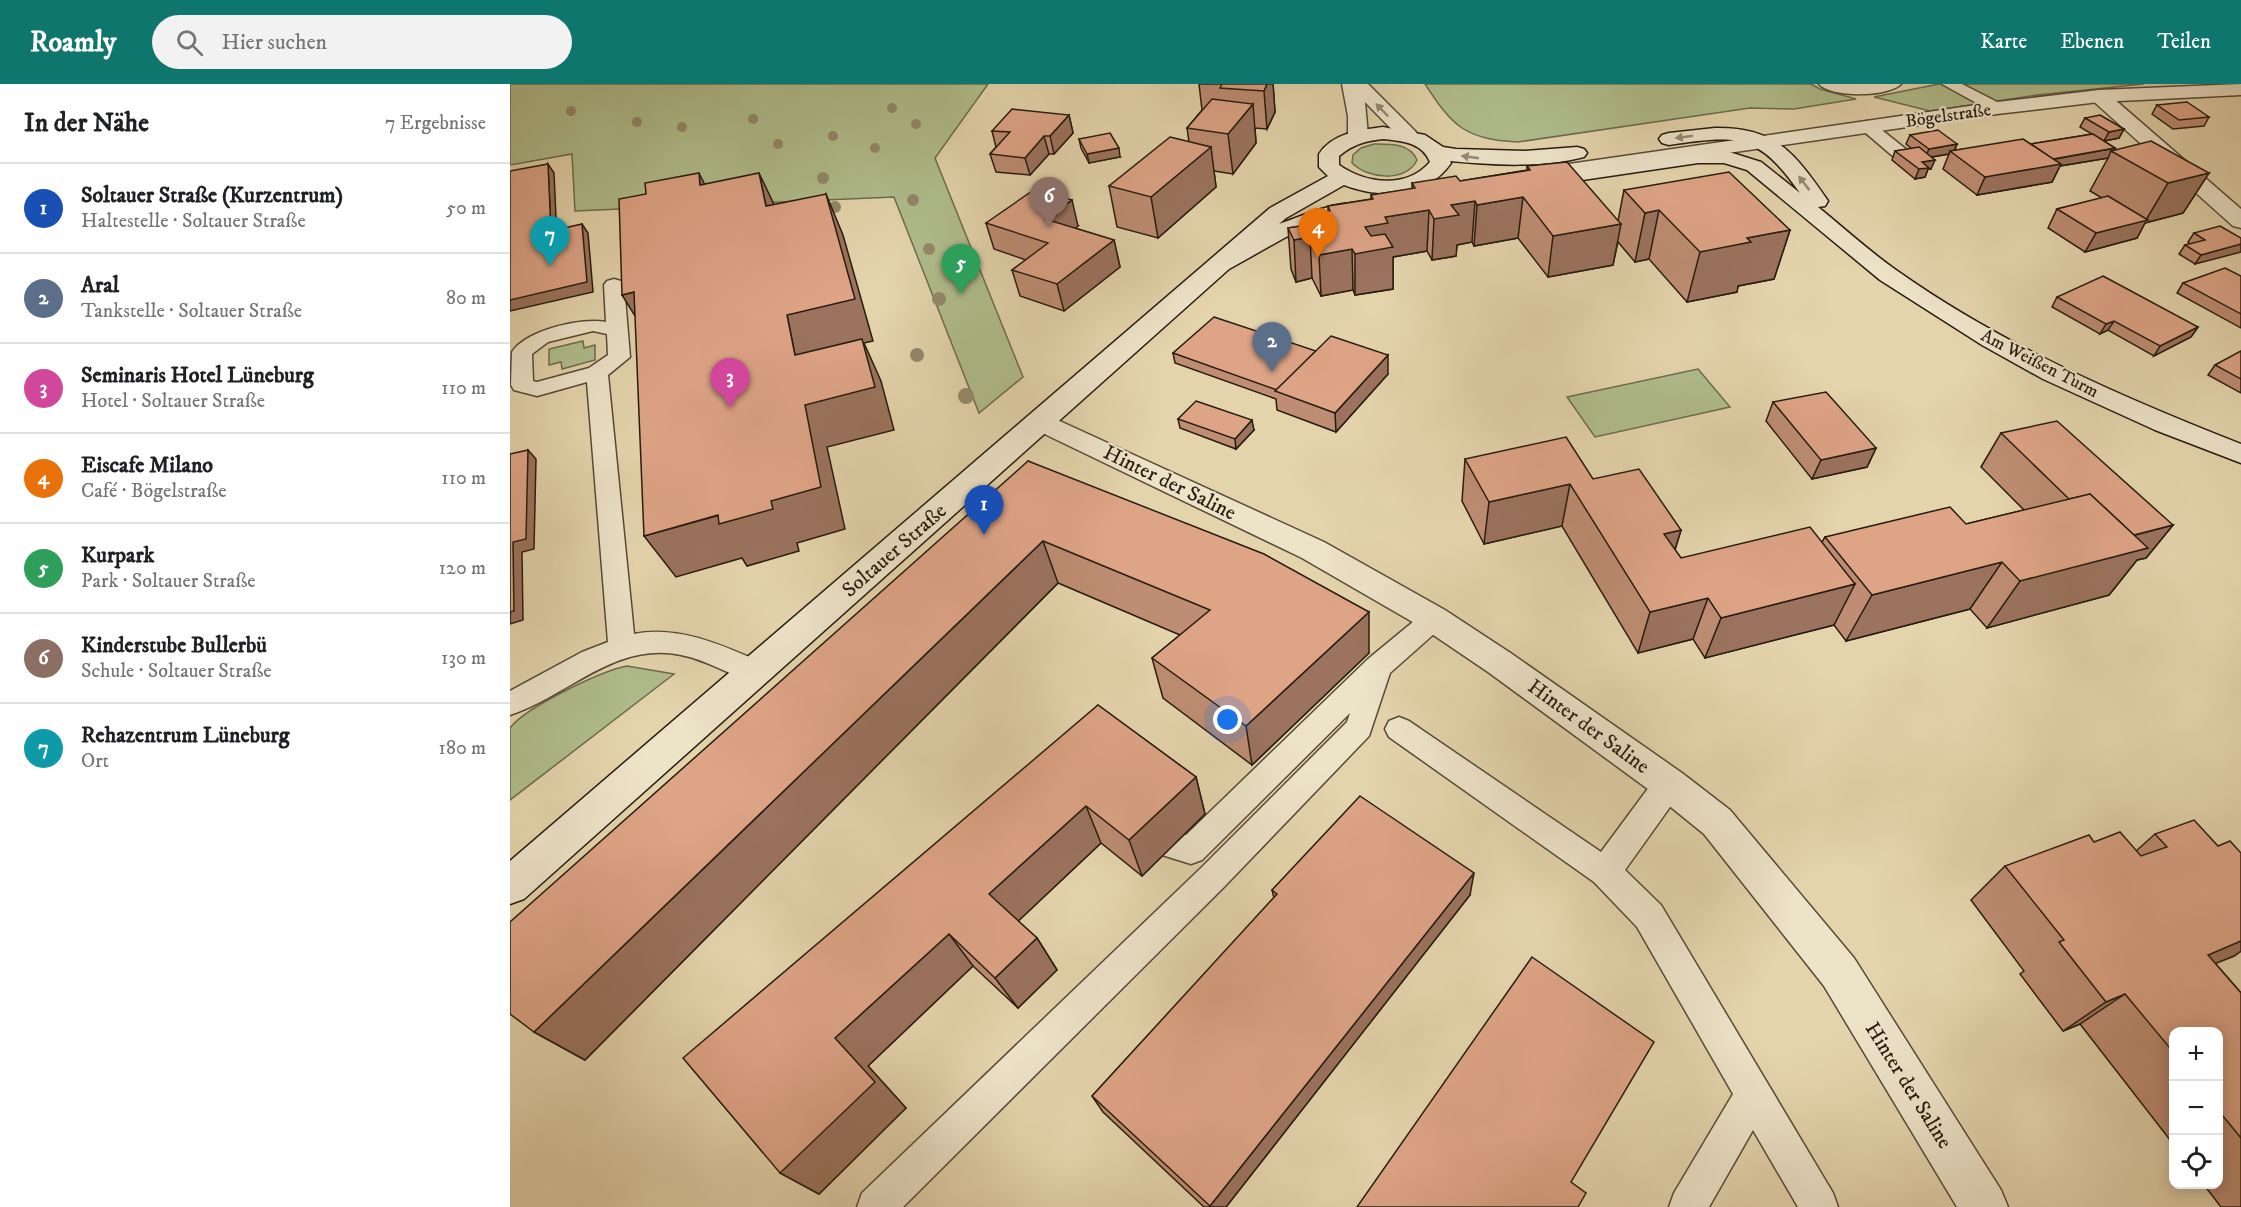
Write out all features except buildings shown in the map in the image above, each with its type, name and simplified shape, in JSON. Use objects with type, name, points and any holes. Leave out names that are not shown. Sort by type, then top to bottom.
[{"type":"main road","points":[[1351,84],[1358,116],[1358,136]]},
{"type":"main road","points":[[1357,84],[1408,135]]},
{"type":"main road","name":"Bögelstraße","points":[[1437,162],[1519,174],[1562,171],[1763,140],[1996,108],[2099,96],[2241,89]]},
{"type":"main road","points":[[2099,96],[2241,221]]},
{"type":"main road","points":[[1383,133],[1408,135],[1427,142],[1437,162],[1418,182],[1392,187],[1364,186],[1341,178],[1329,167],[1329,154],[1339,143],[1358,136],[1383,133]]},
{"type":"main road","name":"Bögelstraße","points":[[1437,162],[1545,158],[1715,134],[1735,134],[1763,140]]},
{"type":"main road","name":"Am Weißen Turm","points":[[1763,140],[1788,162],[1852,247]]},
{"type":"main road","name":"Am Weißen Turm","points":[[1735,145],[1754,166],[1852,247],[1935,306],[2052,373],[2166,424],[2241,454]]},
{"type":"main road","name":"Bögelstraße","points":[[1512,185],[1698,157],[1726,158],[1754,166]]},
{"type":"main road","name":"Bögelstraße","points":[[1562,171],[1593,173]]},
{"type":"main road","name":"Soltauer Straße","points":[[510,886],[1278,213],[1341,178]]},
{"type":"main road","points":[[1220,264],[1278,232],[1316,218],[1356,208],[1436,196]]},
{"type":"main road","name":"Hinter der Saline","points":[[1040,421],[1313,550],[1434,619],[1670,784],[1717,822],[1839,972],[1984,1207]]},
{"type":"lane","points":[[1827,84],[1862,90],[1893,84]]},
{"type":"lane","points":[[1950,84],[1996,108]]},
{"type":"lane","points":[[1867,126],[1901,154]]},
{"type":"lane","points":[[614,285],[619,357],[597,373],[537,389],[522,385],[522,352],[541,338],[593,325],[616,330]]},
{"type":"lane","points":[[597,373],[622,648]]},
{"type":"lane","points":[[1173,845],[1191,850],[1378,667],[1434,619]]},
{"type":"lane","points":[[510,704],[534,693],[575,668],[622,648],[646,643],[679,643],[755,672]]},
{"type":"lane","points":[[876,1207],[1204,886],[1359,728],[1378,667]]},
{"type":"lane","points":[[1399,729],[1605,872],[1649,916],[1820,1207]]},
{"type":"lane","points":[[1605,872],[1670,784]]},
{"type":"lane","points":[[1688,1207],[1753,1095]]},
{"type":"green space","points":[[510,84],[988,84],[935,158],[1023,377],[979,413],[894,197],[575,211],[572,154],[510,165]]},
{"type":"green space","points":[[1425,84],[1811,84],[1820,89],[1856,99],[1794,109],[1750,108],[1518,142],[1485,138],[1462,128],[1444,111]]},
{"type":"green space","points":[[1939,84],[2144,84],[2037,95],[1930,111],[1874,97]]},
{"type":"green space","points":[[1374,144],[1405,147],[1414,154],[1417,160],[1412,167],[1396,175],[1367,173],[1352,163],[1353,155],[1361,148]]},
{"type":"green space","points":[[583,341],[584,348],[595,345],[595,360],[562,369],[561,362],[549,365],[549,349]]},
{"type":"green space","points":[[1698,369],[1730,407],[1595,437],[1567,397]]},
{"type":"green space","points":[[627,666],[674,674],[510,800],[510,728],[547,700],[600,675]]},
{"type":"place","name":"Kinderstube Bullerbü","points":[[1049,227]]},
{"type":"place","name":"Eiscafe Milano","points":[[1318,258]]},
{"type":"place","name":"Rehazentrum Lüneburg","points":[[550,266]]},
{"type":"place","name":"Kurpark","points":[[961,294]]},
{"type":"place","name":"Aral","points":[[1272,372]]},
{"type":"place","name":"Seminaris Hotel Lüneburg","points":[[730,408]]},
{"type":"place","name":"Soltauer Straße (Kurzentrum)","points":[[984,535]]}]
